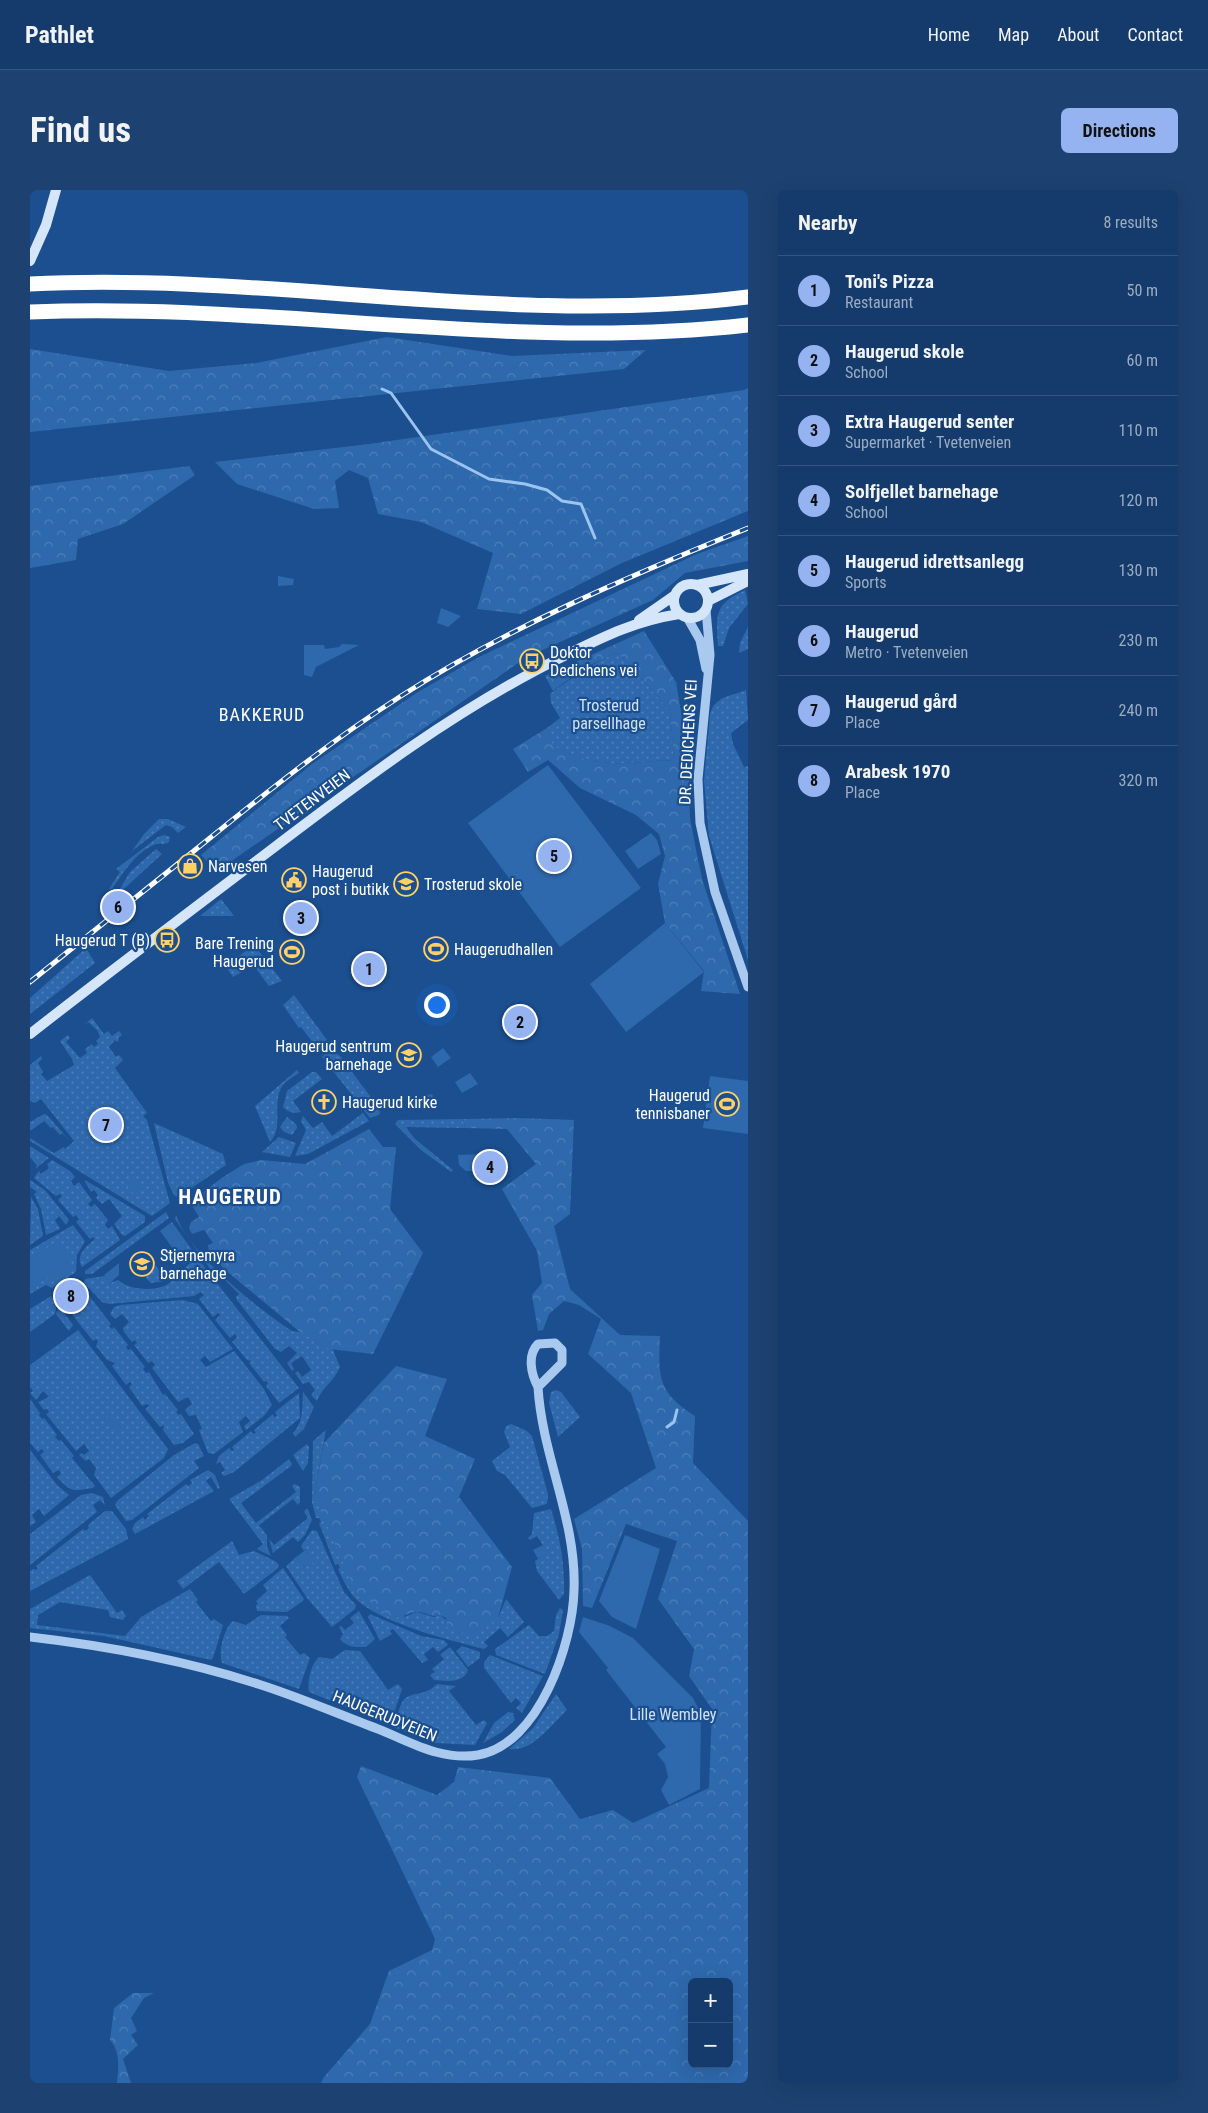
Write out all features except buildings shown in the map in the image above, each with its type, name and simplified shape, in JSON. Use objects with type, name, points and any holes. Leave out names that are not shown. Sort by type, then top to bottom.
[{"type":"highway","points":[[30,284],[107,282],[218,285],[520,306],[612,307],[748,297]]},
{"type":"highway","points":[[30,312],[135,310],[244,315],[415,328],[530,333],[618,334],[748,325]]},
{"type":"main road","points":[[30,261],[46,224],[56,190]]},
{"type":"main road","points":[[748,574],[697,585],[687,584],[677,590],[674,607],[684,616],[699,617],[707,605],[748,582]]},
{"type":"main road","points":[[697,585],[705,592],[707,605]]},
{"type":"main road","name":"TVETENVEIEN","points":[[30,1034],[285,839],[428,735],[516,681],[620,629],[657,613],[675,595]]},
{"type":"main road","name":"TVETENVEIEN","points":[[657,613],[684,616]]},
{"type":"street","name":"DR. DEDICHENS VEI","points":[[707,605],[710,655],[698,779],[700,823],[715,892],[748,987]]},
{"type":"street","name":"DR. DEDICHENS VEI","points":[[684,616],[700,640],[707,672]]},
{"type":"street","name":"HAUGERUDVEIEN","points":[[30,1637],[136,1652],[212,1670],[301,1699],[417,1747],[441,1754],[469,1756],[493,1750],[517,1732],[546,1694],[561,1662],[573,1612],[573,1557],[542,1429],[538,1387],[533,1375],[532,1352],[542,1342],[555,1343],[562,1350],[562,1363],[538,1387]]},
{"type":"green space","points":[[387,337],[512,356],[646,350],[624,369],[30,432],[30,349],[169,371],[256,363]]},
{"type":"green space","points":[[748,388],[748,511],[622,563],[521,614],[477,609],[493,553],[421,522],[378,514],[368,478],[349,470],[335,481],[339,508],[314,509],[237,484],[215,462],[369,444]]},
{"type":"green space","points":[[189,466],[195,475],[123,524],[78,539],[76,560],[30,568],[30,486]]},
{"type":"green space","points":[[748,536],[748,561],[685,573],[653,600],[527,657],[217,871],[201,855],[312,764],[418,692],[479,657],[697,554]]},
{"type":"green space","points":[[278,576],[294,579],[293,585],[278,586]]},
{"type":"green space","points":[[745,590],[748,604],[729,628],[723,646],[718,646],[717,618],[719,612],[727,600]]},
{"type":"green space","points":[[441,608],[461,616],[448,627],[437,623]]},
{"type":"green space","points":[[748,627],[748,649],[739,653],[740,643]]},
{"type":"green space","points":[[644,631],[676,682],[688,753],[690,818],[698,860],[703,882],[740,994],[701,991],[704,971],[665,923],[658,884],[665,856],[659,834],[636,815],[580,788],[548,760],[528,772],[513,749],[547,728],[553,745],[583,759],[611,763],[674,760],[670,711],[624,659],[616,653],[584,668],[553,691],[545,676]]},
{"type":"green space","points":[[342,644],[359,645],[316,667],[312,677],[304,675],[304,645],[324,645],[325,649],[339,647]]},
{"type":"green space","name":"Trosterud parsellhage","points":[[616,653],[624,659],[670,711],[674,760],[626,763],[597,762],[582,759],[552,745],[547,728],[560,718],[551,703],[550,694],[598,662]]},
{"type":"green space","points":[[746,690],[748,720],[731,733],[733,744],[744,767],[748,766],[748,960],[709,836],[704,781],[710,714],[716,703],[720,700]]},
{"type":"green space","points":[[548,765],[641,888],[560,947],[468,823]]},
{"type":"green space","points":[[159,819],[168,819],[186,827],[178,833],[172,827],[166,825],[132,851],[144,834]]},
{"type":"green space","points":[[651,833],[657,840],[661,854],[638,869],[625,851]]},
{"type":"green space","points":[[164,835],[170,837],[169,842],[147,848],[130,864],[112,889],[109,889],[120,872],[116,869],[158,837]]},
{"type":"green space","points":[[156,849],[162,854],[115,897],[130,872]]},
{"type":"green space","points":[[221,899],[234,916],[200,916]]},
{"type":"green space","points":[[665,923],[704,972],[626,1032],[590,984]]},
{"type":"green space","points":[[254,945],[282,981],[269,986],[248,958],[237,966],[242,972],[233,977],[228,970],[230,963]]},
{"type":"green space","points":[[86,948],[95,963],[30,1014],[30,998]]},
{"type":"green space","points":[[294,995],[327,1040],[317,1048],[301,1027],[299,1028],[283,1005]]},
{"type":"green space","points":[[92,1018],[104,1034],[108,1031],[112,1036],[119,1031],[122,1035],[118,1038],[117,1042],[115,1040],[109,1047],[116,1057],[119,1055],[123,1060],[115,1068],[147,1113],[143,1116],[147,1120],[170,1203],[152,1216],[30,1141],[30,1138],[54,1153],[64,1147],[65,1149],[74,1141],[41,1099],[35,1103],[30,1101],[30,1065],[41,1056],[42,1059],[38,1063],[43,1072],[41,1074],[47,1081],[74,1065],[60,1041],[68,1035],[70,1038],[66,1042],[80,1058],[87,1053],[85,1049],[92,1044],[94,1047],[98,1044],[96,1041],[100,1037],[97,1030],[88,1022],[82,1026]]},
{"type":"green space","points":[[443,1048],[451,1058],[438,1067],[431,1057]]},
{"type":"green space","points":[[330,1049],[340,1056],[376,1104],[380,1112],[379,1115],[370,1118],[322,1057]]},
{"type":"green space","points":[[297,1070],[299,1073],[281,1088],[277,1102],[276,1130],[270,1142],[255,1106]]},
{"type":"green space","points":[[312,1072],[316,1072],[322,1079],[293,1101],[301,1112],[294,1113],[287,1110],[283,1107],[287,1091]]},
{"type":"green space","points":[[470,1073],[478,1084],[462,1093],[455,1082]]},
{"type":"green space","name":"Haugerud tennisbaner","points":[[710,1076],[748,1081],[748,1134],[703,1128]]},
{"type":"green space","points":[[432,1094],[437,1105],[423,1106],[420,1097]]},
{"type":"green space","points":[[363,1113],[369,1121],[308,1154],[295,1156],[306,1130],[301,1121],[303,1116],[313,1128],[322,1122],[332,1136]]},
{"type":"green space","points":[[44,1114],[69,1140],[44,1121],[30,1131],[30,1122]]},
{"type":"green space","points":[[287,1117],[296,1124],[297,1128],[292,1135],[284,1132],[280,1127]]},
{"type":"green space","points":[[519,1118],[574,1120],[570,1214],[554,1226],[570,1289],[620,1335],[660,1336],[659,1363],[663,1383],[667,1392],[674,1400],[695,1416],[693,1463],[748,1521],[748,2083],[321,2083],[324,2077],[370,2024],[389,1971],[432,1950],[435,1939],[357,1777],[361,1766],[437,1795],[454,1782],[458,1767],[550,1778],[580,1819],[613,1810],[633,1823],[709,1788],[712,1709],[689,1676],[694,1649],[658,1599],[677,1541],[626,1524],[592,1608],[583,1606],[582,1549],[574,1519],[656,1468],[631,1393],[588,1354],[601,1319],[579,1305],[564,1301],[549,1314],[543,1330],[538,1331],[532,1295],[542,1283],[537,1251],[502,1189],[536,1164],[507,1129],[465,1128],[463,1119]]},
{"type":"green space","points":[[463,1119],[465,1128],[406,1127],[414,1138],[453,1170],[451,1172],[421,1150],[395,1124],[398,1120]]},
{"type":"green space","points":[[154,1123],[223,1154],[226,1165],[178,1197],[174,1195],[168,1183]]},
{"type":"green space","points":[[369,1129],[383,1147],[396,1147],[390,1209],[423,1253],[373,1354],[329,1349],[300,1332],[224,1269],[209,1252],[208,1245],[213,1243],[204,1230],[192,1234],[189,1228],[191,1222],[199,1217],[190,1202],[244,1164],[261,1160],[305,1164]]},
{"type":"green space","points":[[279,1137],[296,1143],[290,1157],[262,1152]]},
{"type":"green space","points":[[30,1146],[49,1158],[35,1169],[37,1166],[30,1157]]},
{"type":"green space","points":[[484,1154],[486,1171],[466,1171],[459,1165],[458,1155]]},
{"type":"green space","points":[[52,1160],[70,1171],[75,1177],[71,1181],[74,1186],[79,1182],[92,1200],[88,1204],[91,1207],[95,1204],[108,1220],[105,1225],[108,1229],[112,1226],[120,1240],[82,1267],[80,1263],[81,1255],[85,1248],[95,1239],[93,1237],[90,1239],[76,1222],[79,1219],[76,1215],[73,1217],[58,1200],[62,1196],[60,1194],[56,1196],[34,1178],[39,1171],[41,1174],[49,1168],[47,1164]]},
{"type":"green space","points":[[30,1180],[45,1190],[69,1220],[66,1225],[59,1216],[55,1220],[60,1229],[46,1235],[41,1209],[34,1194],[37,1192],[30,1187]]},
{"type":"green space","points":[[85,1180],[145,1216],[145,1222],[125,1236],[122,1235],[114,1224],[122,1216],[109,1199],[102,1204],[96,1198],[98,1195],[94,1190],[91,1192]]},
{"type":"green space","points":[[132,1181],[136,1181],[140,1187],[136,1193],[132,1193],[128,1189],[128,1185]]},
{"type":"green space","points":[[31,1197],[38,1209],[43,1236],[30,1245]]},
{"type":"green space","points":[[166,1212],[169,1218],[92,1274],[85,1274],[85,1271]]},
{"type":"green space","points":[[176,1215],[183,1230],[209,1263],[243,1294],[292,1331],[300,1332],[333,1350],[340,1367],[317,1401],[311,1395],[315,1390],[309,1382],[303,1384],[295,1373],[298,1371],[302,1377],[311,1370],[302,1356],[291,1363],[294,1369],[292,1371],[287,1363],[297,1353],[289,1346],[281,1352],[275,1349],[237,1300],[236,1297],[239,1294],[216,1271],[213,1273],[175,1219]]},
{"type":"green space","points":[[172,1222],[202,1264],[299,1388],[279,1403],[266,1386],[268,1383],[264,1382],[249,1363],[251,1361],[247,1360],[232,1342],[237,1337],[235,1334],[230,1338],[215,1320],[220,1315],[218,1313],[213,1317],[199,1299],[204,1295],[201,1292],[194,1296],[109,1304],[102,1302],[84,1283],[85,1279],[105,1276],[110,1283],[118,1280],[129,1286],[142,1289],[163,1287],[168,1284],[195,1259],[169,1224]]},
{"type":"green space","points":[[169,1224],[192,1255],[184,1264],[160,1231]]},
{"type":"green space","points":[[73,1225],[85,1241],[77,1255],[76,1272],[52,1288],[46,1285],[30,1294],[30,1250]]},
{"type":"green space","points":[[55,1243],[71,1259],[69,1270],[52,1282],[48,1278],[30,1285],[30,1258]]},
{"type":"green space","points":[[119,1263],[119,1275],[110,1283],[104,1275]]},
{"type":"green space","points":[[155,1265],[163,1275],[169,1271],[170,1274],[166,1281],[151,1283],[146,1278],[146,1272]]},
{"type":"green space","points":[[73,1280],[80,1284],[111,1324],[109,1326],[112,1329],[114,1327],[128,1345],[126,1347],[128,1350],[131,1349],[145,1367],[143,1369],[146,1373],[149,1372],[163,1395],[165,1394],[178,1410],[176,1412],[179,1415],[181,1414],[194,1434],[183,1443],[174,1445],[163,1430],[164,1425],[160,1427],[145,1409],[149,1406],[147,1404],[142,1406],[129,1387],[132,1384],[130,1382],[126,1385],[112,1366],[115,1363],[107,1360],[96,1346],[98,1341],[96,1339],[93,1341],[55,1293]]},
{"type":"green space","points":[[51,1296],[57,1304],[55,1314],[30,1332],[30,1309]]},
{"type":"green space","points":[[183,1300],[198,1304],[233,1349],[210,1362],[205,1356],[200,1360],[206,1367],[234,1351],[264,1389],[272,1405],[265,1415],[246,1430],[244,1426],[250,1421],[246,1416],[239,1422],[243,1432],[214,1454],[208,1453],[199,1430],[202,1429],[196,1415],[189,1416],[185,1410],[192,1404],[188,1397],[178,1402],[152,1368],[155,1365],[152,1361],[148,1363],[134,1345],[137,1343],[135,1340],[132,1342],[124,1332],[123,1328],[129,1322],[122,1314],[115,1319],[110,1314],[114,1307],[120,1305]]},
{"type":"green space","points":[[59,1306],[73,1325],[69,1331],[56,1314]]},
{"type":"green space","points":[[78,1330],[168,1449],[164,1458],[111,1498],[94,1475],[96,1468],[89,1459],[86,1461],[79,1455],[82,1453],[84,1455],[89,1451],[84,1444],[76,1451],[46,1414],[49,1412],[47,1409],[44,1410],[38,1402],[49,1397],[43,1391],[36,1400],[30,1393],[33,1391],[30,1387],[30,1365]]},
{"type":"green space","points":[[396,1366],[447,1379],[425,1436],[475,1459],[459,1497],[512,1567],[498,1618],[475,1636],[448,1630],[446,1618],[440,1615],[434,1616],[416,1612],[393,1618],[356,1592],[314,1496],[324,1443]]},
{"type":"green space","points":[[556,1390],[561,1392],[580,1417],[558,1437],[549,1403],[551,1392]]},
{"type":"green space","points":[[303,1392],[314,1407],[304,1429],[295,1437],[293,1433],[301,1419]]},
{"type":"green space","points":[[299,1393],[300,1418],[234,1472],[224,1476],[221,1473],[225,1470],[220,1462],[216,1464],[219,1456],[229,1448],[232,1451],[234,1450],[232,1447],[251,1431],[253,1434],[256,1433],[254,1430],[273,1414],[274,1417],[277,1416],[275,1412]]},
{"type":"green space","points":[[30,1399],[42,1419],[44,1418],[57,1435],[55,1437],[59,1441],[61,1440],[74,1456],[72,1458],[95,1486],[93,1488],[73,1490],[66,1486],[57,1477],[61,1474],[59,1470],[53,1473],[40,1455],[44,1452],[42,1449],[38,1452],[30,1443]]},
{"type":"green space","points":[[111,1414],[122,1428],[116,1434],[104,1420]]},
{"type":"green space","points":[[511,1424],[527,1431],[532,1436],[548,1494],[547,1504],[532,1508],[505,1475],[497,1471],[492,1461],[510,1447],[504,1432],[506,1426]]},
{"type":"green space","points":[[326,1430],[314,1496],[404,1617],[417,1612],[434,1617],[440,1615],[447,1621],[498,1618],[506,1599],[524,1622],[508,1637],[500,1628],[484,1642],[488,1646],[484,1649],[396,1622],[364,1606],[353,1596],[338,1569],[340,1568],[338,1564],[335,1565],[319,1523],[321,1522],[319,1518],[316,1518],[312,1502],[313,1441]]},
{"type":"green space","points":[[195,1443],[198,1444],[204,1456],[194,1461],[199,1468],[132,1520],[126,1521],[115,1505],[117,1501],[174,1455]]},
{"type":"green space","points":[[307,1444],[309,1447],[308,1463],[303,1471],[293,1455]]},
{"type":"green space","points":[[30,1450],[57,1485],[69,1495],[44,1516],[39,1509],[32,1515],[36,1522],[30,1526]]},
{"type":"green space","points":[[289,1459],[292,1464],[291,1466],[241,1503],[256,1523],[296,1492],[292,1486],[295,1484],[300,1487],[300,1502],[298,1505],[293,1499],[259,1525],[267,1535],[267,1547],[271,1556],[257,1549],[263,1544],[229,1499],[262,1480]]},
{"type":"green space","points":[[208,1470],[215,1475],[220,1488],[218,1489],[211,1477],[206,1481],[214,1491],[135,1534],[132,1529],[135,1523],[143,1517],[145,1520],[149,1516],[147,1514],[186,1484],[189,1486],[192,1483],[190,1480]]},
{"type":"green space","points":[[92,1493],[103,1497],[105,1505],[100,1500],[93,1505],[97,1512],[30,1565],[30,1534],[81,1495]]},
{"type":"green space","points":[[308,1509],[312,1520],[305,1535],[298,1542],[293,1537],[273,1553],[269,1539],[274,1545],[308,1518],[304,1512]]},
{"type":"green space","points":[[551,1509],[557,1530],[564,1572],[564,1594],[559,1600],[537,1571],[535,1561],[548,1553],[537,1536],[530,1540],[528,1538],[532,1534],[534,1513]]},
{"type":"green space","points":[[105,1511],[112,1511],[126,1529],[128,1539],[30,1591],[30,1571],[36,1570],[38,1568],[36,1566],[83,1529],[85,1531],[89,1528],[88,1525]]},
{"type":"green space","points":[[312,1530],[317,1531],[344,1592],[356,1605],[355,1609],[332,1627],[307,1598],[286,1566],[296,1557],[305,1567],[306,1549],[304,1551],[301,1546]]},
{"type":"green space","points":[[625,1535],[660,1549],[636,1629],[612,1617],[599,1601]]},
{"type":"green space","points":[[232,1541],[239,1555],[254,1551],[275,1561],[279,1565],[277,1569],[244,1594],[219,1562],[183,1589],[177,1581]]},
{"type":"green space","points":[[543,1545],[549,1553],[538,1559],[533,1550]]},
{"type":"green space","points":[[307,1549],[316,1561],[305,1567],[296,1557]]},
{"type":"green space","points":[[283,1568],[304,1599],[303,1601],[287,1612],[257,1611],[256,1605],[258,1604],[256,1601],[267,1591],[263,1585]]},
{"type":"green space","points":[[90,1575],[117,1613],[122,1610],[126,1616],[123,1620],[110,1617],[108,1610],[60,1602],[38,1615],[37,1625],[125,1636],[141,1617],[190,1589],[198,1600],[196,1602],[211,1621],[214,1619],[223,1625],[213,1658],[211,1660],[104,1636],[30,1628],[30,1609]]},
{"type":"green space","points":[[560,1608],[563,1610],[559,1634],[545,1674],[496,1655],[495,1649],[529,1625],[539,1636],[547,1636],[554,1631],[556,1615]]},
{"type":"green space","points":[[359,1611],[375,1639],[366,1647],[355,1647],[340,1639],[343,1634],[339,1627],[341,1626],[345,1630],[354,1623],[350,1618]]},
{"type":"green space","points":[[370,1614],[421,1636],[444,1640],[448,1645],[438,1652],[433,1647],[424,1654],[428,1660],[422,1663],[393,1629],[390,1631],[392,1634],[380,1641],[368,1617]]},
{"type":"green space","points":[[261,1615],[287,1616],[289,1618],[280,1626],[287,1635],[285,1637],[300,1655],[304,1653],[310,1658],[299,1689],[222,1663],[221,1647],[230,1624],[233,1621],[246,1625]]},
{"type":"green space","name":"Lille Wembley","points":[[583,1617],[610,1626],[633,1638],[693,1698],[701,1714],[700,1789],[669,1805],[661,1790],[668,1777],[665,1764],[657,1754],[666,1747],[579,1632]]},
{"type":"green space","points":[[462,1646],[480,1652],[480,1658],[468,1667],[456,1651]]},
{"type":"green space","points":[[450,1647],[468,1670],[458,1680],[434,1680],[430,1675],[435,1672],[432,1669],[444,1659],[440,1655]]},
{"type":"green space","points":[[345,1650],[360,1651],[388,1690],[398,1684],[402,1689],[391,1722],[388,1724],[309,1692],[310,1673],[316,1660],[319,1657],[332,1659]]},
{"type":"green space","points":[[490,1655],[543,1676],[522,1713],[516,1708],[521,1703],[516,1698],[511,1703],[484,1668],[484,1662]]},
{"type":"green space","points":[[437,1684],[456,1686],[449,1691],[476,1725],[484,1720],[487,1723],[475,1745],[436,1743],[396,1728],[402,1702],[407,1697],[429,1690]]},
{"type":"green space","points":[[556,1694],[567,1710],[534,1742],[518,1749],[509,1749],[533,1728]]},
{"type":"green space","points":[[508,1712],[513,1713],[515,1720],[502,1732],[483,1743],[494,1723]]},
{"type":"green space","points":[[133,1993],[154,1993],[144,1998],[131,2018],[137,2031],[131,2035],[138,2045],[123,2059],[131,2083],[117,2083],[117,2055],[114,2045],[110,2040],[114,2008]]},
{"type":"waterway","points":[[382,389],[391,393],[431,449],[489,479],[525,484],[547,490],[562,501],[581,504],[595,538]]},
{"type":"waterway","points":[[667,1427],[674,1422],[677,1410]]},
{"type":"railway","points":[[30,982],[277,785],[350,730],[401,696],[484,647],[570,604],[748,528]]},
{"type":"place","name":"Doktor Dedichens vei","points":[[532,661]]},
{"type":"place","name":"Haugerud idrettsanlegg","points":[[554,856]]},
{"type":"place","name":"Narvesen","points":[[190,866]]},
{"type":"place","name":"Haugerud post i butikk","points":[[294,880]]},
{"type":"place","name":"Trosterud skole","points":[[406,884]]},
{"type":"place","name":"Haugerud","points":[[118,907]]},
{"type":"place","name":"Extra Haugerud senter","points":[[301,918]]},
{"type":"place","name":"Haugerud T (B)","points":[[167,940]]},
{"type":"place","name":"Haugerudhallen","points":[[436,949]]},
{"type":"place","name":"Bare Trening Haugerud","points":[[292,952]]},
{"type":"place","name":"Toni's Pizza","points":[[369,969]]},
{"type":"place","name":"Haugerud skole","points":[[520,1022]]},
{"type":"place","name":"Haugerud sentrum barnehage","points":[[409,1055]]},
{"type":"place","name":"Haugerud kirke","points":[[324,1102]]},
{"type":"place","name":"Haugerud tennisbaner","points":[[727,1104]]},
{"type":"place","name":"Haugerud gård","points":[[106,1125]]},
{"type":"place","name":"Solfjellet barnehage","points":[[490,1167]]},
{"type":"place","name":"Stjernemyra barnehage","points":[[142,1264]]},
{"type":"place","name":"Arabesk 1970","points":[[71,1296]]},
{"type":"district","name":"BAKKERUD","points":[[262,714]]},
{"type":"district","name":"HAUGERUD","points":[[230,1197]]}]
